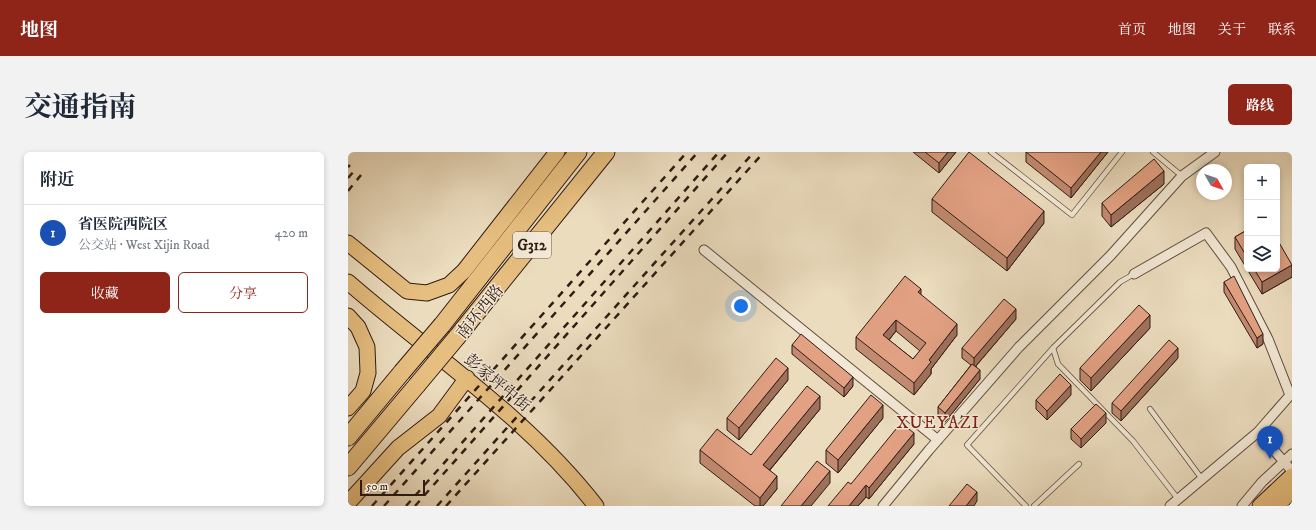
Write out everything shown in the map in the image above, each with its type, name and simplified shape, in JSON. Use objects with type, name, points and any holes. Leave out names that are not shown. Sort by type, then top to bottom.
[{"type":"highway","name":"南环西路","points":[[348,437],[442,325],[578,152]]},
{"type":"highway","name":"南环西路","points":[[348,467],[457,337],[606,152]]},
{"type":"main road","points":[[348,243],[407,291],[427,293],[449,285],[464,271],[557,152]]},
{"type":"main road","name":"彭家坪中街","points":[[348,282],[463,382],[570,489],[584,506]]},
{"type":"main road","name":"彭家坪中街","points":[[348,293],[528,432],[578,483],[596,506]]},
{"type":"main road","points":[[348,316],[358,327],[367,347],[368,373],[363,391],[348,408]]},
{"type":"main road","points":[[348,503],[398,448],[439,416],[463,382]]},
{"type":"main road","points":[[1260,506],[1292,476]]},
{"type":"main road","points":[[1277,506],[1292,490]]},
{"type":"street","points":[[883,506],[1019,347],[1111,254],[1182,176],[1215,152]]},
{"type":"street","points":[[1134,274],[1206,233],[1231,267],[1262,326],[1291,394],[1258,432],[1170,506]]},
{"type":"street","points":[[704,250],[938,440]]},
{"type":"street","points":[[1258,432],[1292,471]]},
{"type":"street","points":[[1242,506],[1283,461],[1292,454]]},
{"type":"lane","points":[[991,152],[1072,215],[1122,152]]},
{"type":"lane","points":[[1153,152],[1182,176]]},
{"type":"lane","points":[[1026,506],[967,444],[1053,348],[1120,282],[1134,274]]},
{"type":"lane","points":[[1053,348],[1058,364],[1133,441],[1178,499]]},
{"type":"lane","points":[[1150,409],[1202,479]]},
{"type":"lane","points":[[1034,506],[1079,464]]},
{"type":"building","points":[[925,152],[948,152],[939,163]]},
{"type":"building","points":[[969,152],[1044,211],[1007,258],[932,199]]},
{"type":"building","points":[[1026,152],[1101,152],[1071,188]]},
{"type":"building","points":[[1154,159],[1164,171],[1111,215],[1102,203]]},
{"type":"building","points":[[1244,232],[1244,252],[1235,237]]},
{"type":"building","points":[[1280,244],[1292,265],[1280,272]]},
{"type":"building","points":[[1256,272],[1280,272],[1262,282]]},
{"type":"building","points":[[905,276],[921,289],[918,292],[957,324],[929,360],[931,362],[914,383],[856,337]],"holes":[[[896,320],[926,343],[913,359],[883,335]]]},
{"type":"building","points":[[1234,276],[1263,334],[1257,338],[1224,282]]},
{"type":"building","points":[[1004,299],[1016,309],[974,358],[962,348]]},
{"type":"building","points":[[1139,305],[1150,315],[1091,378],[1080,368]]},
{"type":"building","points":[[801,334],[853,377],[844,388],[792,345]]},
{"type":"building","points":[[1169,340],[1178,348],[1121,411],[1112,403]]},
{"type":"building","points":[[776,358],[788,368],[739,428],[727,418]]},
{"type":"building","points":[[972,364],[980,370],[945,413],[938,407]]},
{"type":"building","points":[[1060,374],[1071,385],[1047,411],[1036,400]]},
{"type":"building","points":[[807,386],[820,396],[763,465],[777,476],[760,498],[700,450],[717,429],[751,455]]},
{"type":"building","points":[[871,395],[883,405],[838,460],[826,450]]},
{"type":"building","points":[[1096,404],[1106,413],[1081,439],[1071,429]]},
{"type":"building","points":[[901,423],[914,433],[869,488],[866,485],[849,506],[828,506],[848,482],[851,484]]},
{"type":"building","points":[[817,461],[830,471],[801,506],[781,506]]},
{"type":"building","points":[[967,484],[977,492],[966,506],[949,506]]},
{"type":"railway","points":[[372,506],[687,152]]},
{"type":"railway","points":[[384,506],[698,152]]},
{"type":"railway","points":[[406,506],[719,152]]},
{"type":"railway","points":[[415,506],[728,152]]},
{"type":"railway","points":[[437,506],[754,152]]},
{"type":"railway","points":[[446,506],[764,152]]},
{"type":"railway","points":[[348,178],[355,170]]},
{"type":"railway","points":[[348,191],[361,175]]},
{"type":"place","name":"省医院西院区","points":[[1270,459]]},
{"type":"district","name":"XUEYAZI","points":[[938,422]]}]
